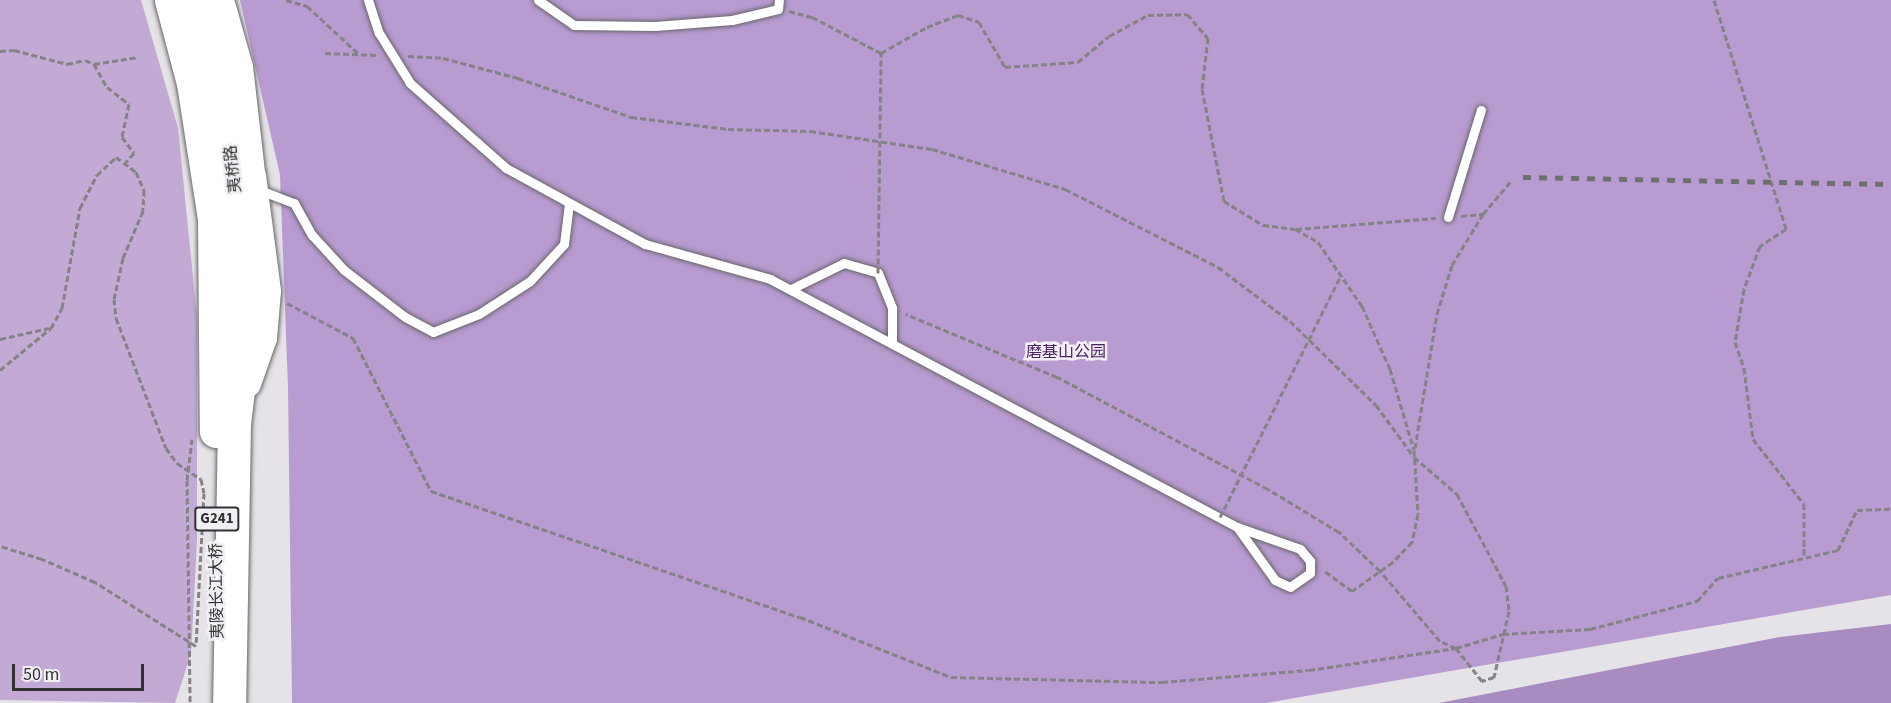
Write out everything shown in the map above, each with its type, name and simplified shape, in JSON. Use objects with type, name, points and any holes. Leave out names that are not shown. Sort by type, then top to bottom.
[{"type":"highway","name":"夷桥路","points":[[171,0],[193,83],[229,338]]},
{"type":"highway","name":"夷桥路","points":[[196,0],[232,146],[229,338]]},
{"type":"highway","name":"夷陵长江大桥","points":[[229,338],[234,424],[229,703]]},
{"type":"highway","name":"夷陵长江大桥","points":[[218,703],[229,338]]},
{"type":"street","points":[[221,0],[240,67],[268,291],[264,338],[234,424]]},
{"type":"lane","points":[[368,0],[378,33],[410,83],[456,128],[506,168],[569,206],[645,244],[770,279],[791,289],[1237,526],[1300,549],[1310,561],[1310,573],[1302,582],[1290,587],[1275,580],[1237,526]]},
{"type":"lane","points":[[538,0],[574,24],[655,26],[732,20],[779,4]]},
{"type":"lane","points":[[1448,217],[1481,110]]},
{"type":"lane","points":[[254,182],[294,203],[312,235],[344,270],[405,317],[433,332],[479,314],[530,281],[564,244],[569,206]]},
{"type":"lane","points":[[791,289],[844,263],[878,273],[892,309],[892,342]]},
{"type":"path","points":[[286,0],[307,6],[359,54]]},
{"type":"path","points":[[1714,0],[1786,229],[1760,246],[1744,289],[1735,342],[1744,368],[1753,439],[1804,504],[1804,556]]},
{"type":"path","points":[[779,4],[881,52]]},
{"type":"path","points":[[881,52],[927,27],[958,15],[979,22],[1005,68],[1078,62],[1109,36],[1149,15],[1187,14],[1208,38],[1202,88],[1224,201],[1263,225],[1295,229],[1483,214]]},
{"type":"path","points":[[0,51],[14,50],[67,64],[84,60],[94,64],[138,57]]},
{"type":"path","points":[[878,273],[881,52]]},
{"type":"path","points":[[325,53],[442,58],[518,78],[631,117],[728,129],[810,131],[932,149],[1065,189],[1218,267],[1290,321],[1376,405],[1414,457],[1457,494],[1506,586],[1509,611],[1499,665],[1488,681],[1482,681],[1456,648],[1440,641],[1380,571],[1339,532],[1268,489],[1057,377],[892,309]]},
{"type":"path","points":[[94,64],[107,87],[129,104],[122,137],[134,153],[125,163]]},
{"type":"path","points":[[0,370],[51,328],[63,308],[70,249],[80,208],[97,175],[116,157],[136,172],[144,190],[143,211],[123,258],[114,299],[116,318],[166,448],[177,462],[201,479],[204,493],[196,646],[94,582],[42,559],[0,546]]},
{"type":"path","points":[[1310,561],[1352,591],[1380,571],[1412,542],[1418,514],[1414,450],[1437,314],[1452,265],[1483,214],[1511,181]]},
{"type":"path","points":[[1295,229],[1318,242],[1362,306],[1390,369],[1414,450]]},
{"type":"path","points":[[1220,517],[1341,275]]},
{"type":"path","points":[[268,291],[353,338],[431,491],[800,617],[951,677],[1162,682],[1309,670],[1456,648],[1503,634],[1590,629],[1697,601],[1718,578],[1804,556],[1838,550],[1857,510],[1891,509]]},
{"type":"path","points":[[0,339],[51,328]]},
{"type":"path","points":[[187,480],[190,703]]},
{"type":"shaded area","points":[[0,0],[141,0],[178,128],[197,317],[197,541],[191,654],[175,703],[0,700]]},
{"type":"shaded area","points":[[1891,624],[1891,703],[1439,703],[1780,637]]},
{"type":"green space","name":"磨基山公园","points":[[240,0],[1891,0],[1891,595],[1266,703],[292,703],[288,388],[280,175]]},
{"type":"railway","points":[[1523,177],[1891,184]]}]
